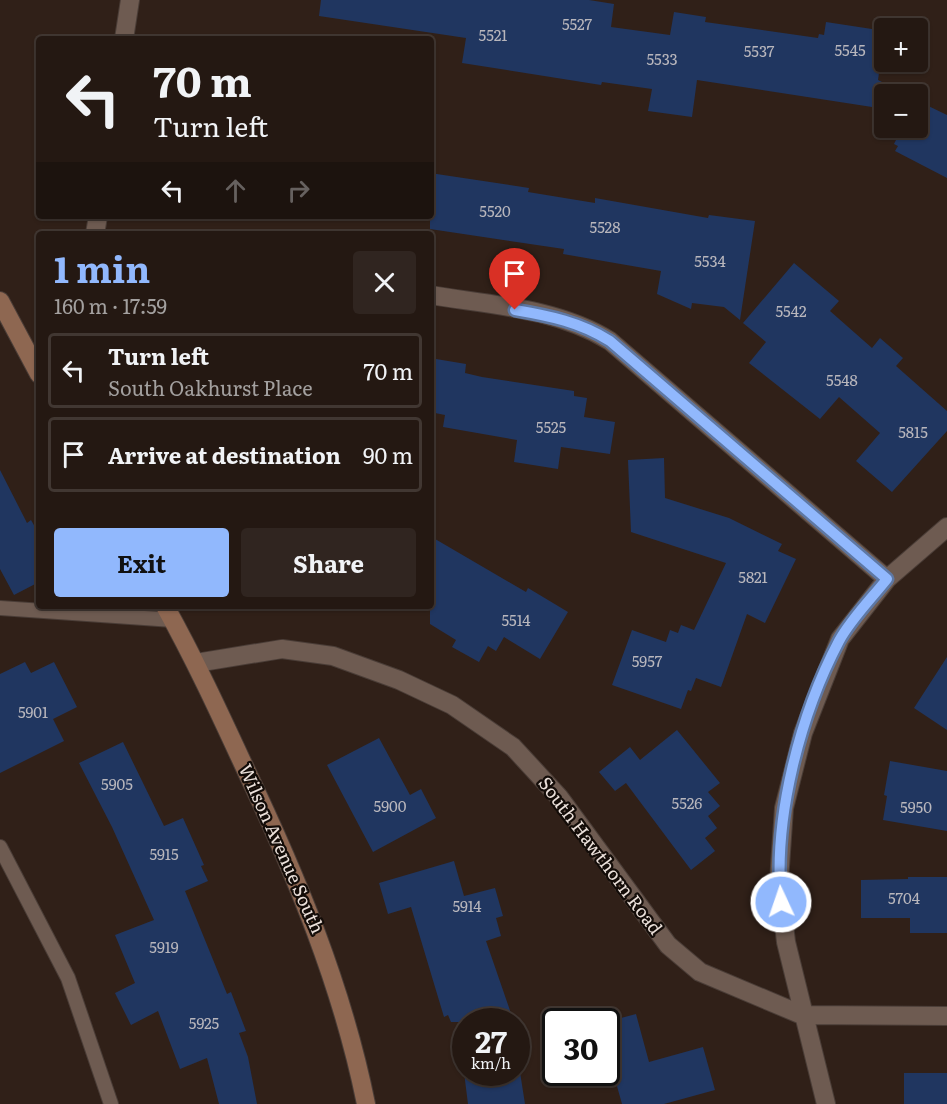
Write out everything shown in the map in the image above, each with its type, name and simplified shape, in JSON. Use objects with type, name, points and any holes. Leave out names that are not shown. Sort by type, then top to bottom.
[{"type":"main road","points":[[0,301],[36,368]]},
{"type":"main road","name":"Wilson Avenue South","points":[[169,613],[196,663],[306,901],[337,989],[366,1104]]},
{"type":"street","points":[[124,36],[130,0]]},
{"type":"street","points":[[434,296],[557,317],[589,328],[610,341],[887,579]]},
{"type":"street","points":[[826,1104],[802,1015],[786,942],[779,881],[784,808],[803,733],[840,639],[887,579],[947,526]]},
{"type":"street","name":"South Hawthorn Road","points":[[196,663],[282,649],[333,656],[399,680],[452,705],[513,747],[559,796],[668,945],[700,972],[802,1015],[947,1016]]},
{"type":"lane","points":[[0,608],[169,613]]},
{"type":"lane","points":[[0,847],[68,978],[111,1104]]},
{"type":"building","points":[[321,0],[589,0],[614,4],[611,27],[670,35],[674,12],[706,17],[705,22],[818,38],[819,34],[824,35],[826,22],[874,29],[874,72],[879,72],[878,80],[886,84],[874,84],[874,107],[697,80],[692,117],[648,111],[652,89],[602,82],[601,85],[462,63],[466,38],[319,16]]},
{"type":"building","points":[[928,106],[947,115],[947,178],[895,151],[898,146],[894,144],[897,138],[928,138]]},
{"type":"building","points":[[434,174],[529,188],[528,192],[595,203],[595,198],[708,218],[709,215],[755,221],[740,320],[724,307],[692,303],[691,309],[657,294],[661,271],[563,254],[564,249],[430,229],[430,219],[434,219]]},
{"type":"building","points":[[794,263],[839,301],[830,311],[872,348],[880,338],[903,358],[896,366],[947,411],[947,431],[892,492],[856,461],[880,433],[839,397],[820,419],[749,363],[766,342],[743,323]]},
{"type":"building","points":[[434,359],[466,364],[465,373],[482,377],[574,391],[574,396],[587,398],[584,417],[615,422],[610,454],[561,447],[558,469],[514,462],[517,440],[443,427],[445,415],[434,413]]},
{"type":"building","points":[[664,458],[665,498],[729,518],[782,544],[778,551],[796,559],[765,623],[747,614],[721,687],[696,678],[691,691],[688,690],[681,709],[612,685],[632,630],[666,642],[670,630],[678,633],[681,625],[694,630],[726,563],[631,532],[628,460]]},
{"type":"building","points":[[0,470],[27,523],[31,520],[36,529],[36,584],[14,595],[0,569]]},
{"type":"building","points":[[434,538],[526,592],[528,588],[568,612],[540,659],[504,637],[496,651],[488,646],[479,662],[452,647],[456,640],[430,624],[430,609],[434,609]]},
{"type":"building","points":[[947,657],[947,730],[914,708]]},
{"type":"building","points":[[25,662],[31,673],[54,662],[77,707],[53,719],[64,741],[0,773],[0,674]]},
{"type":"building","points":[[677,730],[720,783],[708,792],[720,806],[708,816],[717,828],[705,838],[715,851],[691,870],[626,783],[615,791],[599,772],[630,747],[640,760]]},
{"type":"building","points":[[379,738],[410,795],[421,789],[436,818],[373,852],[327,765]]},
{"type":"building","points":[[123,742],[164,826],[183,818],[204,865],[201,866],[208,881],[185,891],[227,994],[231,992],[246,1031],[239,1033],[248,1057],[257,1104],[219,1104],[207,1058],[180,1069],[158,1011],[131,1025],[115,993],[135,983],[115,935],[154,920],[112,827],[79,763]]},
{"type":"building","points":[[890,761],[947,771],[947,831],[883,820],[887,796],[884,795]]},
{"type":"building","points":[[454,861],[464,896],[495,888],[503,916],[496,918],[501,936],[486,941],[509,1008],[452,1008],[452,1022],[448,1015],[444,1017],[411,907],[388,914],[379,883]]},
{"type":"building","points":[[908,877],[947,877],[947,933],[910,933],[910,918],[861,918],[861,880],[908,879]]},
{"type":"building","points":[[636,1014],[649,1062],[703,1047],[715,1090],[664,1104],[622,1104],[617,1086],[620,1086],[620,1018]]},
{"type":"building","points":[[904,1073],[947,1073],[947,1104],[904,1104]]},
{"type":"building","points":[[466,1086],[522,1086],[525,1104],[468,1104]]},
{"type":"route","points":[[515,310],[557,317],[589,328],[610,341],[887,579],[840,639],[818,689],[803,733],[784,808],[779,881],[781,902]]}]
